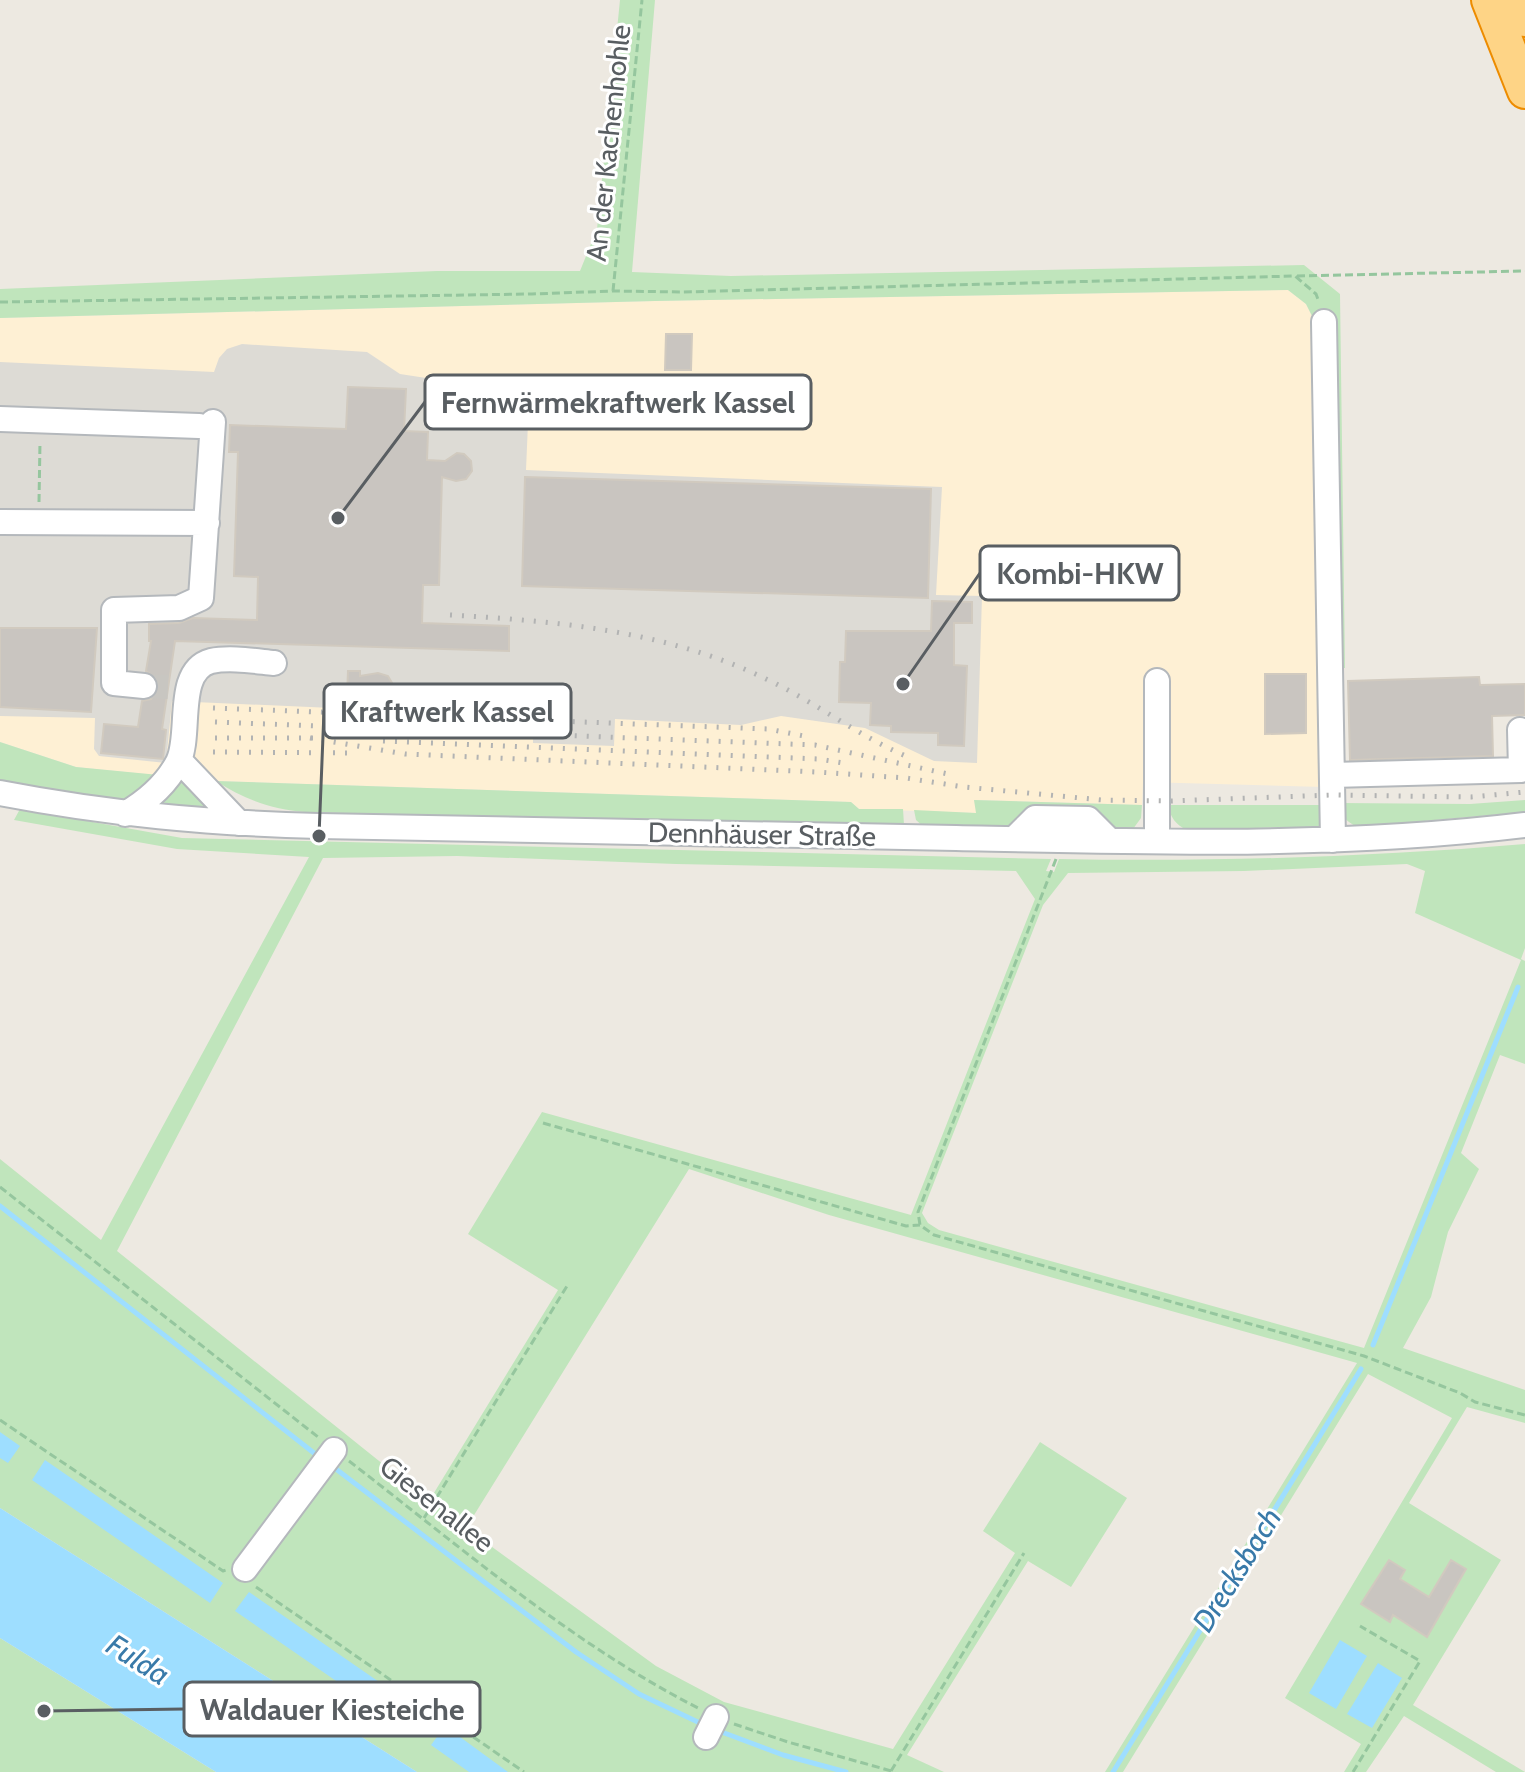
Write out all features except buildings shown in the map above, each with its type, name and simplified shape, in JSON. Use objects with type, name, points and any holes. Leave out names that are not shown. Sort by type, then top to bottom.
[{"type":"highway","points":[[1489,0],[1525,91]]},
{"type":"highway","points":[[1518,0],[1525,19]]},
{"type":"street","points":[[1324,322],[1333,840]]},
{"type":"street","points":[[0,419],[206,424],[207,523],[201,598],[179,608],[114,610],[114,683],[167,687],[209,662],[274,663]]},
{"type":"street","points":[[0,522],[207,523]]},
{"type":"street","points":[[1157,681],[1157,841]]},
{"type":"street","points":[[167,687],[179,760],[239,823]]},
{"type":"street","points":[[1332,775],[1521,770],[1520,730]]},
{"type":"street","points":[[125,814],[147,802],[179,760]]},
{"type":"street","name":"Dennhäuser Straße","points":[[0,793],[125,814],[239,823],[1110,841],[1333,840],[1525,825]]},
{"type":"street","points":[[1014,839],[1035,818],[1088,819],[1110,841]]},
{"type":"street","points":[[245,1569],[334,1450]]},
{"type":"path","name":"An der Kachenhohle","points":[[613,291],[642,0]]},
{"type":"path","points":[[0,302],[682,292],[1525,271]]},
{"type":"path","points":[[1295,276],[1316,294],[1324,322]]},
{"type":"path","points":[[39,522],[40,459]]},
{"type":"path","points":[[920,1225],[918,1212],[1063,840]]},
{"type":"path","points":[[543,1123],[906,1226],[920,1225],[934,1235],[1364,1356],[1460,1393],[1475,1402],[1525,1415]]},
{"type":"path","name":"Giesenallee","points":[[0,1187],[584,1642],[711,1727],[788,1742],[893,1771]]},
{"type":"path","points":[[423,1519],[567,1286]]},
{"type":"path","points":[[0,1420],[223,1571],[245,1569],[254,1586],[524,1772]]},
{"type":"path","points":[[893,1771],[1024,1553]]},
{"type":"path","points":[[1353,1772],[1420,1661],[1360,1626]]},
{"type":"shaded area","points":[[1288,290],[1306,304],[1314,320],[1323,787],[1143,782],[1142,805],[974,800],[977,813],[859,809],[851,802],[216,781],[76,767],[0,742],[0,318],[655,301]]},
{"type":"shaded area","points":[[242,344],[367,352],[400,374],[498,389],[528,423],[526,470],[942,487],[936,595],[982,596],[977,763],[934,761],[865,728],[781,716],[741,725],[615,719],[614,746],[533,743],[534,689],[401,688],[399,711],[172,701],[166,763],[99,756],[94,749],[95,718],[0,716],[0,362],[214,372],[219,358],[227,349]]},
{"type":"green space","points":[[620,0],[655,0],[632,272],[731,276],[1304,265],[1340,294],[1345,668],[1321,669],[1314,320],[1306,304],[1288,290],[655,301],[0,318],[0,289],[437,271],[580,271],[597,229]]},
{"type":"green space","points":[[0,742],[76,767],[159,775],[126,804],[0,782]]},
{"type":"green space","points":[[174,780],[189,781],[214,809],[161,806],[159,795]]},
{"type":"green space","points":[[216,781],[851,802],[859,809],[903,809],[904,825],[892,828],[305,812],[259,802]]},
{"type":"green space","points":[[974,800],[1142,805],[1141,818],[1133,829],[926,829],[916,820],[914,810],[976,813]]},
{"type":"green space","points":[[1525,800],[1525,812],[1357,827],[1344,818],[1339,803],[1470,804]]},
{"type":"green space","points":[[1168,805],[1322,805],[1322,822],[1316,830],[1298,831],[1285,827],[1187,830],[1174,820]]},
{"type":"green space","points":[[20,809],[182,838],[1051,859],[1046,871],[1054,872],[1059,859],[1292,858],[1525,844],[1525,948],[1521,959],[1525,961],[1525,1064],[1500,1055],[1461,1153],[1479,1169],[1448,1232],[1431,1297],[1403,1348],[1525,1390],[1525,1423],[1467,1407],[1409,1503],[1501,1560],[1413,1705],[1525,1772],[1496,1772],[1404,1716],[1366,1772],[1344,1772],[1361,1744],[1285,1698],[1452,1418],[1368,1374],[1123,1772],[1105,1772],[1357,1363],[829,1215],[689,1169],[466,1528],[656,1666],[724,1702],[893,1749],[1015,1553],[983,1531],[1040,1442],[1127,1498],[1071,1587],[1028,1561],[907,1755],[944,1772],[417,1772],[0,1508],[0,1159],[101,1240],[309,857],[177,849],[14,820]],"holes":[[[457,856],[1016,871],[1035,899],[911,1215],[542,1112],[468,1234],[558,1290],[429,1501],[117,1251],[323,858]],[[1407,864],[1425,871],[1415,913],[1521,960],[1364,1348],[939,1230],[928,1223],[922,1213],[1043,905],[1068,873],[1244,871]]]},
{"type":"green space","points":[[0,1638],[216,1772],[0,1772]]},
{"type":"water","points":[[0,1432],[20,1446],[8,1463],[0,1458]]},
{"type":"water","points":[[45,1460],[223,1583],[210,1603],[32,1480]]},
{"type":"water","name":"Fulda","points":[[0,1508],[417,1772],[216,1772],[0,1638]]},
{"type":"water","points":[[249,1592],[424,1713],[410,1732],[235,1611]]},
{"type":"water","points":[[1340,1640],[1367,1656],[1336,1709],[1309,1693]]},
{"type":"water","points":[[1378,1663],[1402,1678],[1372,1728],[1347,1714]]},
{"type":"water","points":[[445,1726],[508,1772],[469,1772],[431,1745]]},
{"type":"waterway","name":"Drecksbach","points":[[1373,1345],[1518,987]]},
{"type":"waterway","points":[[0,1206],[319,1457]]},
{"type":"waterway","name":"Drecksbach","points":[[1113,1772],[1361,1369]]},
{"type":"waterway","points":[[332,1466],[576,1652],[639,1694],[702,1724]]},
{"type":"waterway","points":[[719,1731],[783,1755],[846,1772]]},
{"type":"tunnel","points":[[144,686],[168,687]]},
{"type":"railway","points":[[450,615],[571,625],[689,649],[764,678],[908,757]]},
{"type":"railway","points":[[213,708],[768,729],[804,736]]},
{"type":"railway","points":[[215,722],[815,745],[948,774]]},
{"type":"railway","points":[[215,738],[319,738]]},
{"type":"railway","points":[[310,738],[405,754],[817,772],[906,778],[964,787],[1102,800],[1171,801],[1332,795],[1471,797],[1525,792]]},
{"type":"railway","points":[[383,741],[818,759],[850,764]]},
{"type":"railway","points":[[213,752],[353,753]]},
{"type":"place","name":"Fernwärmekraftwerk Kassel","points":[[338,518]]},
{"type":"place","name":"Kombi-HKW","points":[[903,684]]},
{"type":"place","name":"Kraftwerk Kassel","points":[[319,836]]},
{"type":"place","name":"Waldauer Kiesteiche","points":[[44,1711]]}]
